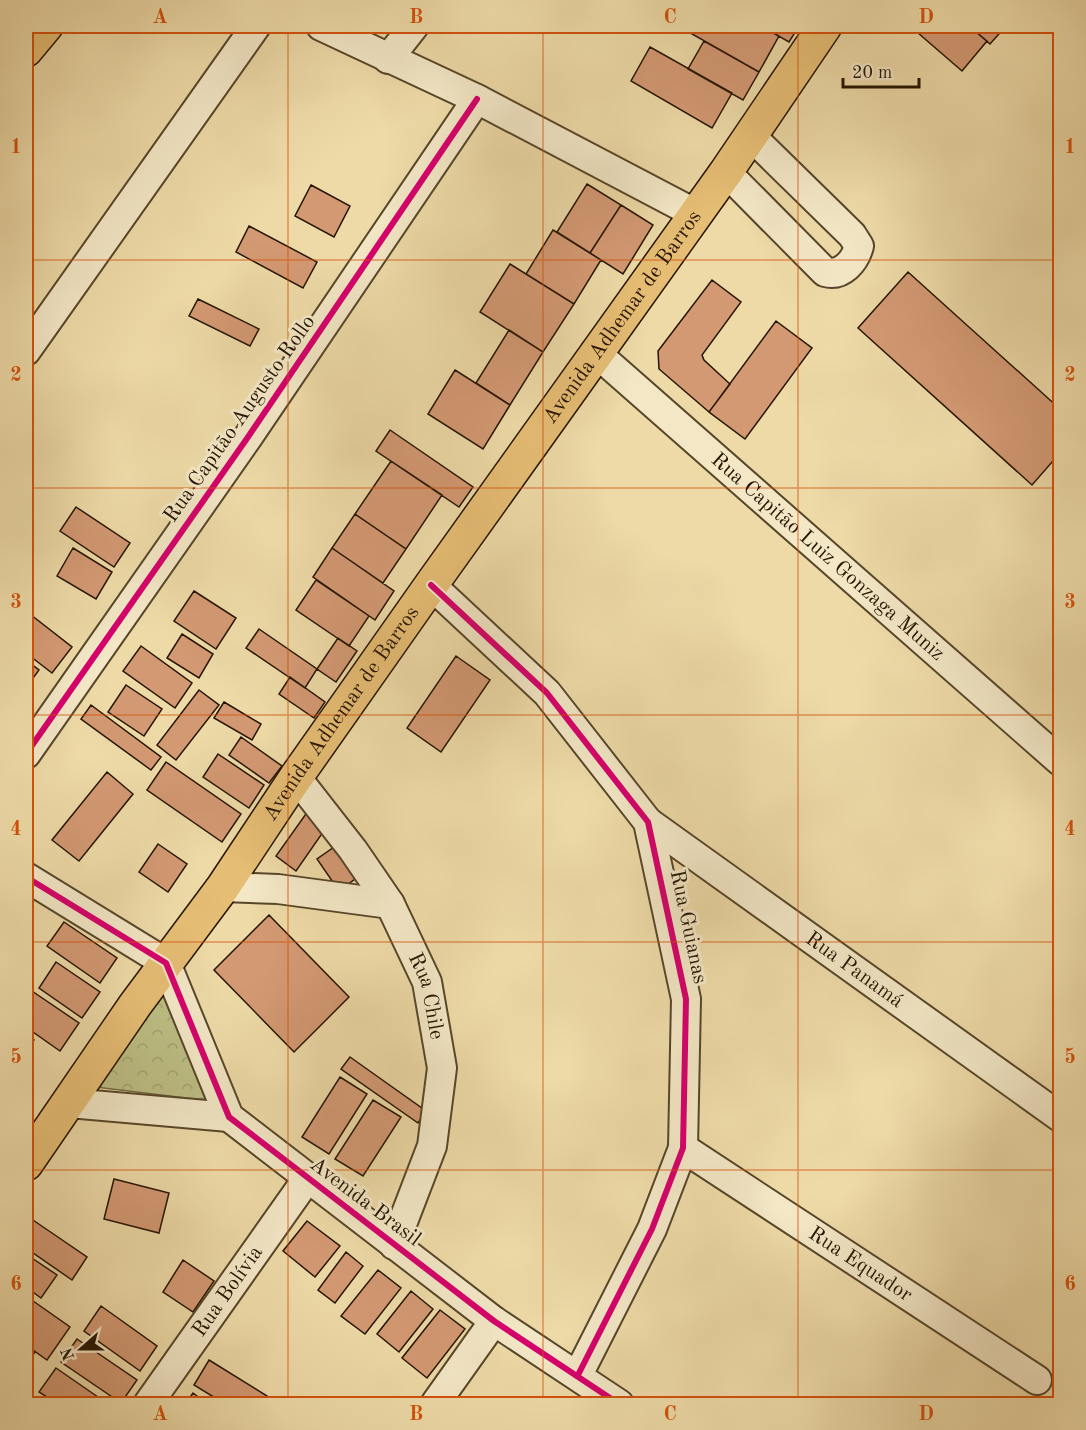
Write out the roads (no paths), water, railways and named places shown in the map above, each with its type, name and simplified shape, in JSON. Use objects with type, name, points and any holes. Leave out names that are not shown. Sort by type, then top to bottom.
[{"type":"main road","points":[[26,50],[46,26]]},
{"type":"main road","name":"Avenida Adhemar de Barros","points":[[26,1164],[166,963],[223,887],[296,777],[595,352],[726,172],[825,26]]},
{"type":"street","points":[[26,351],[256,26]]},
{"type":"street","points":[[321,26],[477,99],[696,214]]},
{"type":"street","points":[[388,59],[414,26]]},
{"type":"street","name":"Rua Capitão Augusto Rollo","points":[[26,754],[248,437],[477,99]]},
{"type":"street","points":[[726,172],[825,272],[833,274],[842,271],[856,257],[859,246],[852,235],[751,136]]},
{"type":"street","name":"Rua Capitão Luiz Gonzaga Muniz","points":[[595,352],[694,424],[1060,761]]},
{"type":"street","name":"Rua Guianas","points":[[431,585],[547,693],[648,822],[686,999],[683,1148],[652,1229],[578,1376]]},
{"type":"street","name":"Rua Chile","points":[[296,777],[353,850],[390,904],[427,982],[442,1068],[432,1146],[394,1245]]},
{"type":"street","name":"Rua Panamá","points":[[648,822],[1060,1117]]},
{"type":"street","points":[[26,877],[166,963]]},
{"type":"street","points":[[223,887],[278,889],[390,904]]},
{"type":"street","name":"Avenida Brasil","points":[[166,963],[229,1118],[494,1321],[619,1404]]},
{"type":"street","points":[[69,1102],[229,1118]]},
{"type":"street","name":"Rua Equador","points":[[683,1148],[1037,1380]]},
{"type":"street","name":"Rua Bolívia","points":[[148,1404],[306,1179]]},
{"type":"street","points":[[435,1404],[494,1321]]}]
